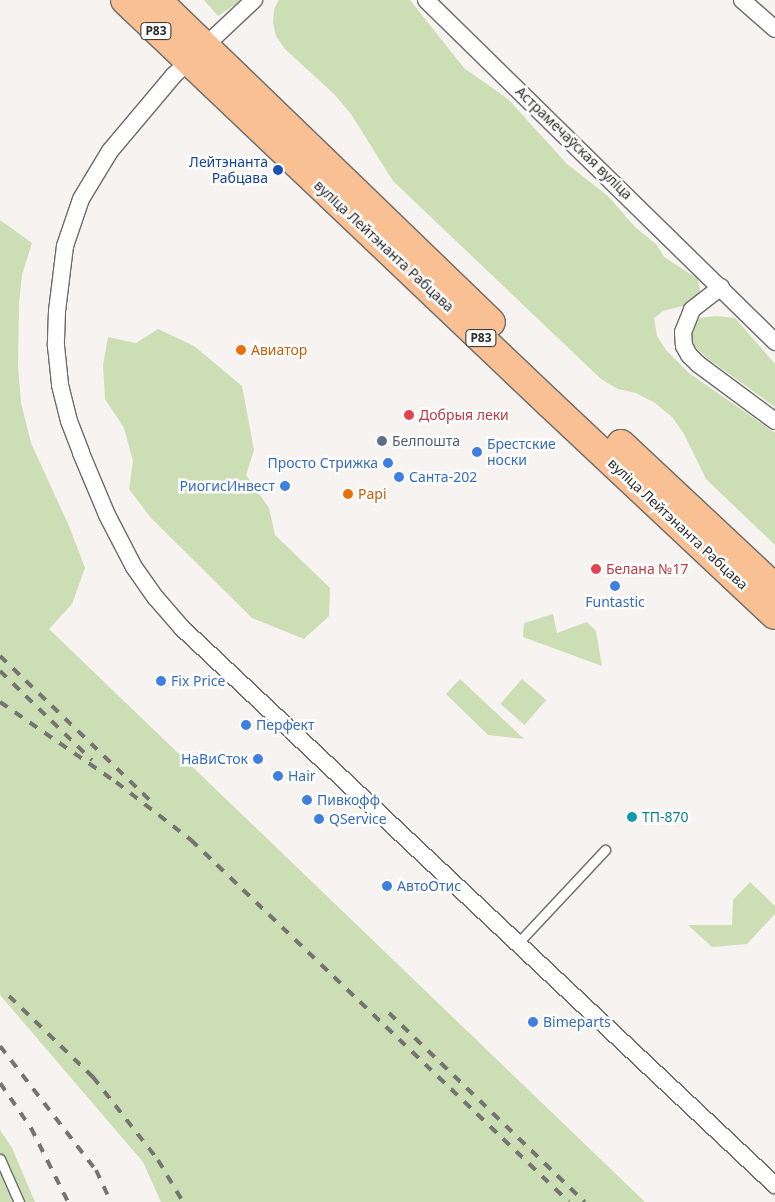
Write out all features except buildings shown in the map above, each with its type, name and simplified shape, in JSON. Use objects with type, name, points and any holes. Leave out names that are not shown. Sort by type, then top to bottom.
[{"type":"highway","name":"вуліца Лейтэнанта Рабцава","points":[[125,0],[197,53],[775,588]]},
{"type":"highway","name":"вуліца Лейтэнанта Рабцава","points":[[157,0],[197,53],[557,411],[775,615]]},
{"type":"street","points":[[254,0],[197,53],[126,130],[104,160],[81,199],[65,246],[60,276],[56,346],[60,385],[69,421],[80,453],[107,515],[134,567],[156,598],[182,628],[775,1185]]},
{"type":"street","name":"Астрамечаўская вуліца","points":[[426,0],[775,342]]},
{"type":"street","points":[[742,0],[775,29]]},
{"type":"street","points":[[721,287],[692,310],[682,332],[684,346],[689,355],[698,364],[775,421]]},
{"type":"lane","points":[[517,944],[605,850]]},
{"type":"lane","points":[[0,1159],[19,1202]]},
{"type":"green space","points":[[204,0],[242,0],[218,16]]},
{"type":"green space","points":[[279,0],[410,0],[464,68],[508,99],[567,164],[608,196],[635,227],[657,245],[664,257],[698,279],[700,291],[691,304],[663,311],[654,318],[657,336],[666,350],[689,373],[775,433],[775,545],[706,479],[684,434],[672,417],[655,403],[636,393],[618,389],[601,379],[393,181],[351,114],[334,94],[285,49],[276,36],[273,23],[274,9]]},
{"type":"green space","points":[[0,220],[32,243],[22,275],[19,303],[18,366],[21,403],[31,443],[69,526],[85,568],[72,604],[49,629],[645,1202],[161,1202],[143,1162],[0,995]]},
{"type":"green space","points":[[716,316],[735,318],[775,364],[775,407],[707,358],[693,345],[690,328],[700,318]]},
{"type":"green space","points":[[158,329],[194,346],[242,386],[254,450],[246,475],[269,508],[275,535],[330,588],[329,616],[304,639],[252,618],[151,518],[129,489],[133,461],[124,428],[105,399],[103,365],[108,337],[136,343]]},
{"type":"green space","points":[[553,614],[557,633],[587,622],[596,631],[602,666],[523,637],[524,623]]},
{"type":"green space","points":[[460,679],[524,739],[488,735],[446,694]]},
{"type":"green space","points":[[522,679],[546,700],[525,725],[500,704]]},
{"type":"green space","points":[[750,882],[775,906],[775,914],[747,944],[712,947],[688,925],[732,925],[733,900]]},
{"type":"green space","points":[[0,1130],[12,1148],[35,1202],[0,1202]]},
{"type":"railway","points":[[0,656],[155,805]]},
{"type":"railway","points":[[0,671],[92,760]]},
{"type":"railway","points":[[0,702],[116,782],[191,840],[569,1202]]},
{"type":"railway","points":[[9,996],[93,1077],[158,1160],[183,1202]]},
{"type":"railway","points":[[389,1013],[585,1202]]},
{"type":"railway","points":[[0,1046],[96,1170],[111,1202]]},
{"type":"railway","points":[[0,1083],[31,1128],[68,1202]]},
{"type":"place","name":"Лейтэнанта Рабцава","points":[[278,170]]},
{"type":"place","name":"Авиатор","points":[[241,350]]},
{"type":"place","name":"Добрыя леки","points":[[409,415]]},
{"type":"place","name":"Белпошта","points":[[382,441]]},
{"type":"place","name":"Брестские носки","points":[[477,452]]},
{"type":"place","name":"Просто Стрижка","points":[[388,463]]},
{"type":"place","name":"Санта-202","points":[[399,477]]},
{"type":"place","name":"РиогисИнвест","points":[[285,486]]},
{"type":"place","name":"Papi","points":[[348,494]]},
{"type":"place","name":"Белана №17","points":[[596,569]]},
{"type":"place","name":"Funtastic","points":[[615,586]]},
{"type":"place","name":"Fix Price","points":[[161,681]]},
{"type":"place","name":"Перфект","points":[[246,725]]},
{"type":"place","name":"НаВиСток","points":[[258,759]]},
{"type":"place","name":"Hair","points":[[278,776]]},
{"type":"place","name":"Пивкофф","points":[[307,800]]},
{"type":"place","name":"ТП-870","points":[[632,817]]},
{"type":"place","name":"QService","points":[[319,819]]},
{"type":"place","name":"АвтоОтис","points":[[387,886]]},
{"type":"place","name":"Bimeparts","points":[[533,1022]]}]
